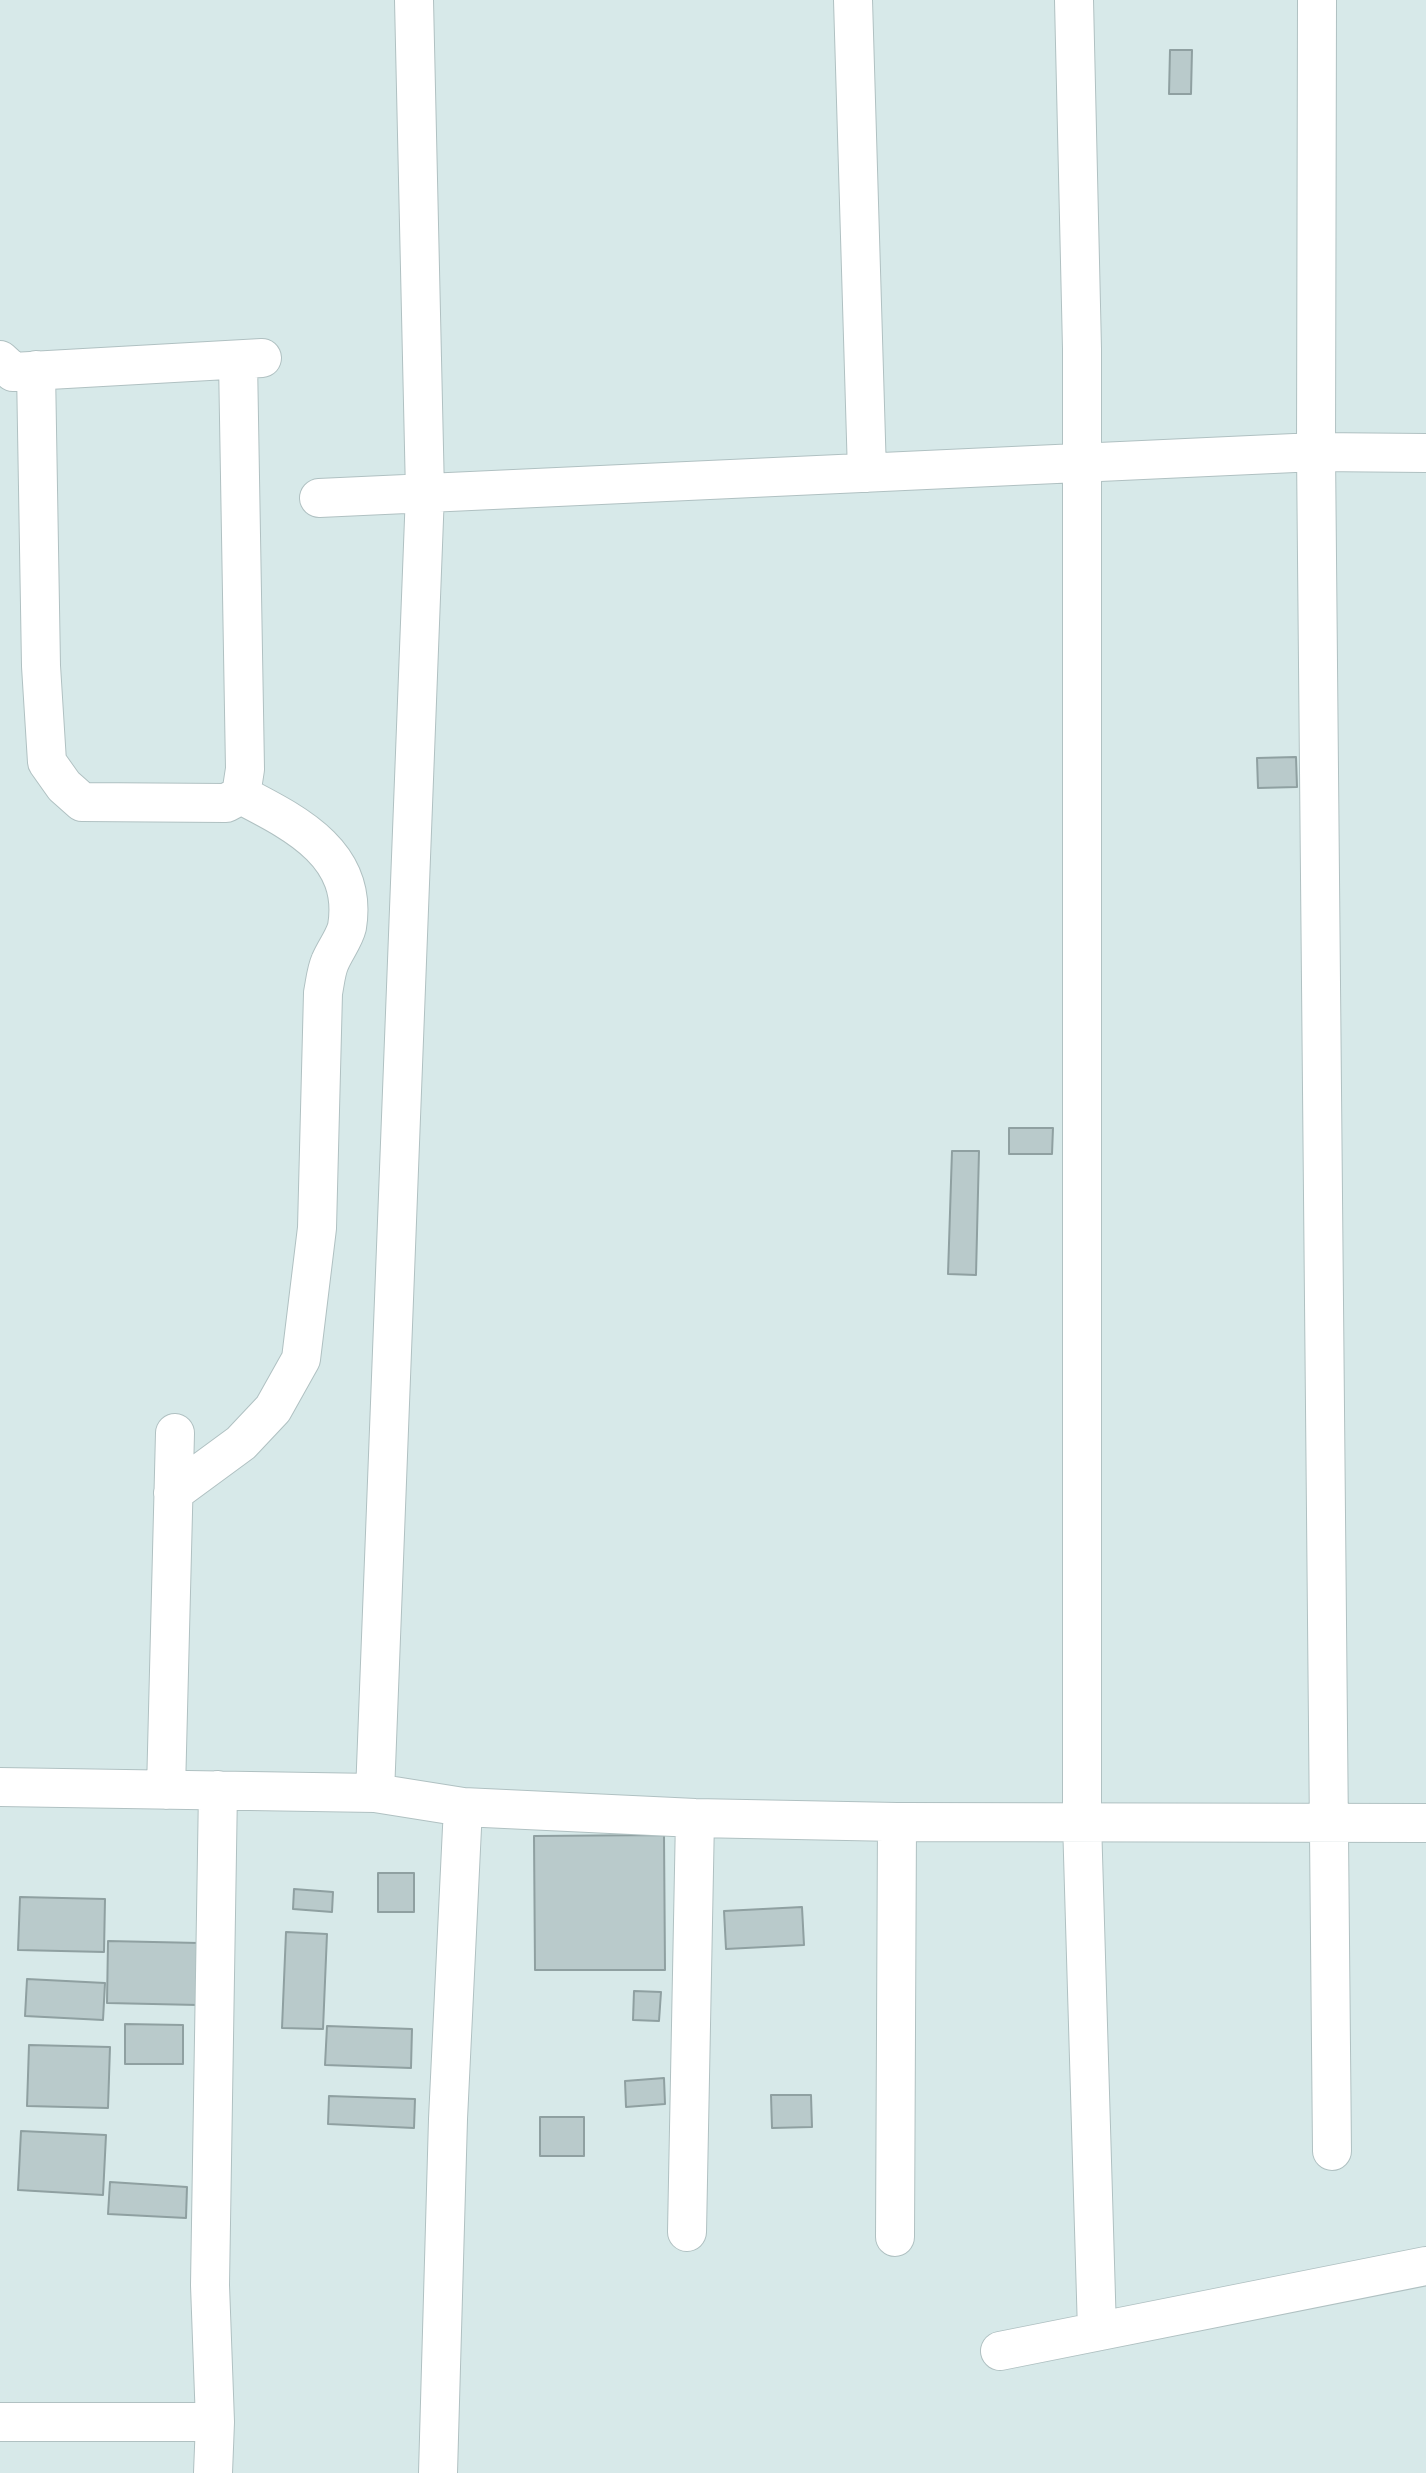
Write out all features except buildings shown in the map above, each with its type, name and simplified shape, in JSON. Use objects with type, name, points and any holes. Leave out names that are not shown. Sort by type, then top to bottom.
[{"type":"street","points":[[375,1793],[425,493],[414,0]]},
{"type":"street","points":[[853,0],[867,473]]},
{"type":"street","points":[[1074,0],[1082,463],[1082,1821],[1097,2331]]},
{"type":"street","points":[[1317,0],[1316,452],[1332,2151]]},
{"type":"street","points":[[0,360],[13,372],[36,370],[251,359],[245,769],[241,794],[226,803],[82,802],[64,786],[47,762],[41,666],[36,370]]},
{"type":"street","points":[[319,498],[1316,452],[1426,453]]},
{"type":"street","points":[[173,1493],[249,1434],[273,1409],[301,1359],[317,1228],[323,993],[330,962],[346,930],[349,892],[331,855],[293,822],[241,794]]},
{"type":"street","points":[[166,1790],[174,1433]]},
{"type":"street","points":[[0,1787],[375,1793],[463,1807],[695,1818],[897,1822],[1426,1823]]},
{"type":"street","points":[[213,2473],[215,2422],[210,2285],[218,1790]]},
{"type":"street","points":[[439,2473],[448,2119],[463,1807]]},
{"type":"street","points":[[687,2232],[695,1818]]},
{"type":"street","points":[[895,2237],[897,1822]]},
{"type":"street","points":[[1000,2351],[1426,2266]]},
{"type":"street","points":[[0,2423],[215,2422]]}]
